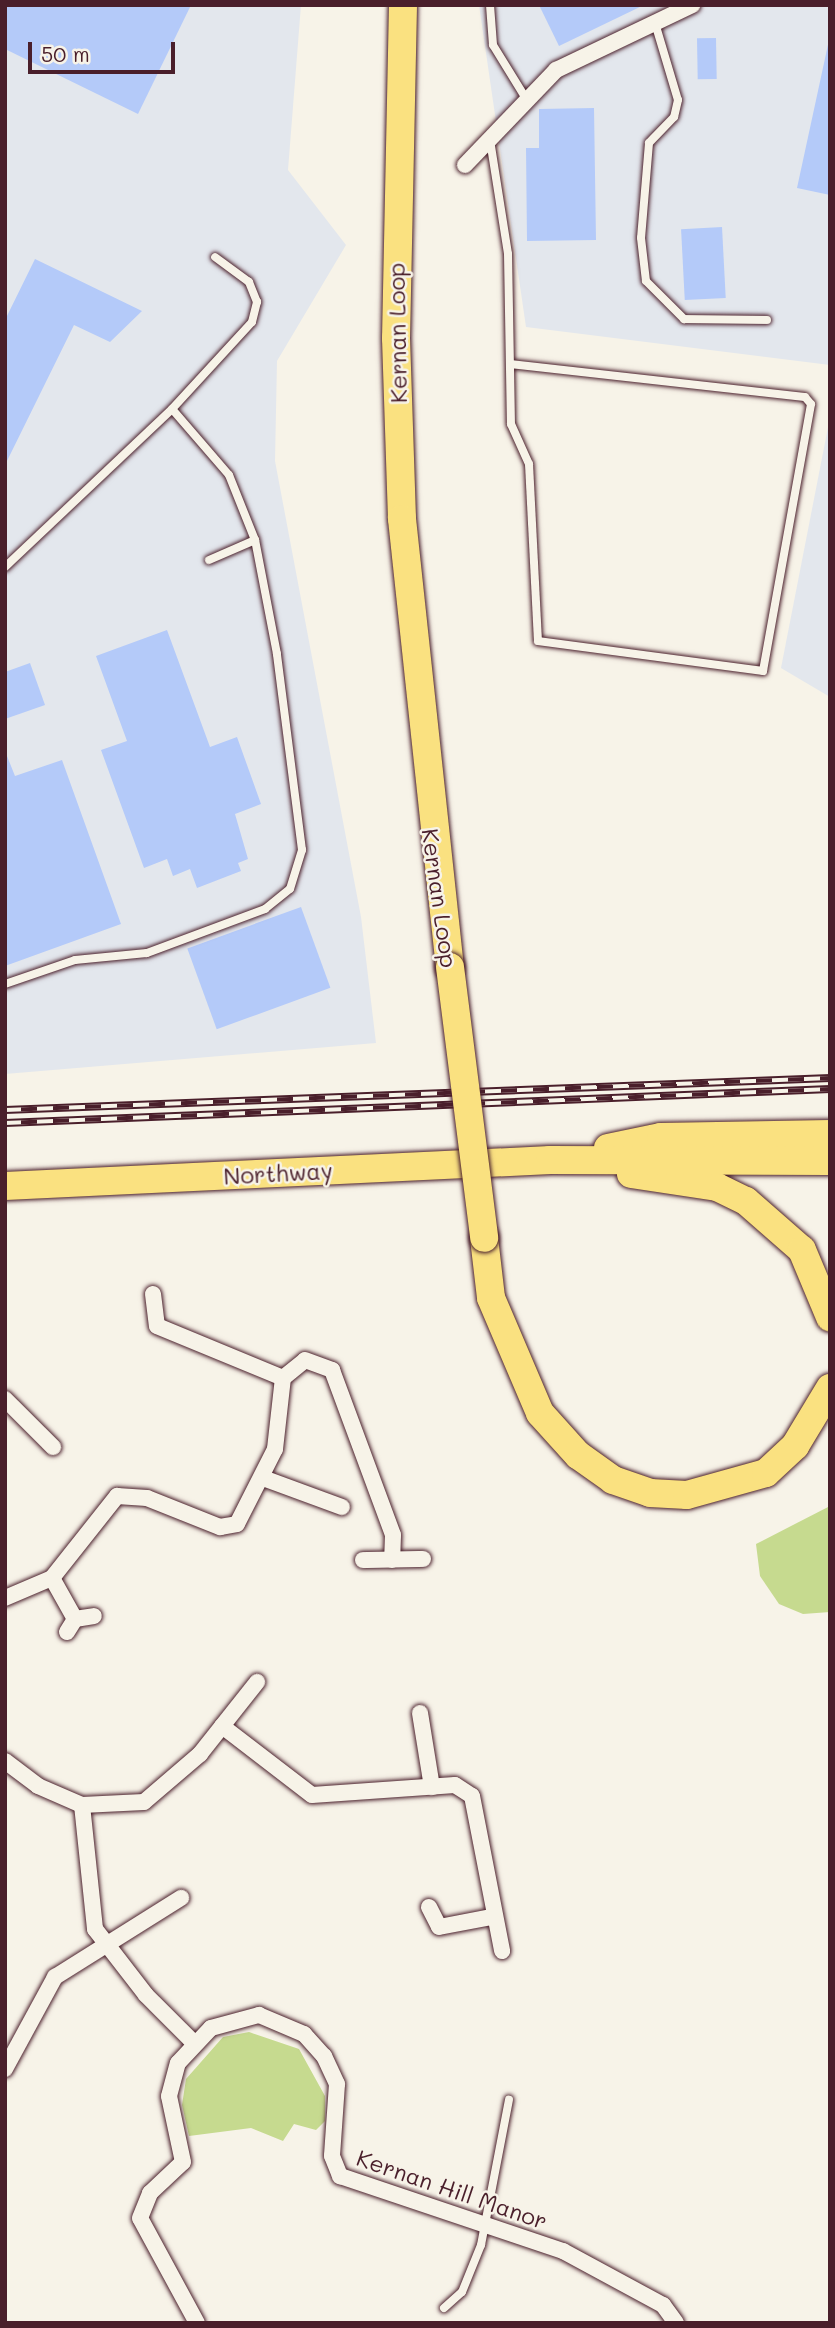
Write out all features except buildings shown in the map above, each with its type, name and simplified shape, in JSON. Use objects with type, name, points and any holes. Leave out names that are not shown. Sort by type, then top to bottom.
[{"type":"highway","name":"Kernan Loop","points":[[403,5],[396,222],[402,519],[416,694],[491,1298],[540,1413],[578,1455],[613,1480],[650,1493],[687,1495],[766,1473],[795,1446],[830,1388]]},
{"type":"highway","name":"Northway","points":[[550,1160],[615,1147],[774,1130],[830,1134]]},
{"type":"highway","points":[[615,1147],[830,1149]]},
{"type":"highway","name":"Northway","points":[[5,1186],[550,1160],[830,1161]]},
{"type":"highway","points":[[550,1160],[717,1187],[746,1201],[802,1250],[830,1317]]},
{"type":"street","points":[[465,165],[525,96],[556,70],[692,5]]},
{"type":"street","points":[[153,1294],[157,1326],[283,1378]]},
{"type":"street","points":[[5,1598],[52,1578],[117,1496],[147,1498],[220,1527],[237,1524],[275,1449],[283,1378],[305,1360],[332,1370],[393,1535],[392,1560]]},
{"type":"street","points":[[5,1399],[53,1447]]},
{"type":"street","points":[[262,1478],[342,1507]]},
{"type":"street","points":[[363,1560],[423,1559]]},
{"type":"street","points":[[52,1578],[71,1626],[94,1616]]},
{"type":"street","points":[[5,1761],[38,1786],[82,1805],[144,1802],[222,1726],[257,1682]]},
{"type":"street","points":[[420,1713],[432,1787]]},
{"type":"street","points":[[222,1726],[312,1795],[455,1785],[472,1796],[492,1917],[502,1951]]},
{"type":"street","points":[[82,1805],[88,1899],[104,1945],[194,2043]]},
{"type":"street","points":[[5,2069],[55,1977],[181,1898]]},
{"type":"street","points":[[429,1907],[439,1927],[492,1917]]},
{"type":"street","name":"Kernan Hill Manor","points":[[197,2323],[140,2218],[150,2193],[183,2162],[169,2096],[178,2063],[194,2043],[232,2017],[260,2015],[294,2028],[324,2056],[337,2084],[332,2156],[340,2176],[563,2251],[663,2305],[676,2323]]},
{"type":"lane","points":[[490,5],[493,45],[525,96]]},
{"type":"lane","points":[[655,23],[678,100],[674,117],[649,143],[641,238],[646,281],[684,319],[767,320]]},
{"type":"lane","points":[[489,139],[508,254],[511,424],[529,464],[538,641],[763,671],[811,404],[805,397],[512,364]]},
{"type":"lane","points":[[5,567],[172,409],[252,322],[257,302],[249,282],[215,257]]},
{"type":"lane","points":[[5,984],[75,960],[147,953],[265,909],[290,889],[302,850],[277,654],[255,540],[229,475],[172,409]]},
{"type":"lane","points":[[209,560],[255,540]]},
{"type":"lane","points":[[444,2308],[462,2292],[482,2224],[509,2100]]},
{"type":"shaded area","points":[[5,5],[301,5],[288,170],[346,245],[277,361],[275,461],[361,917],[376,1043],[5,1074]]},
{"type":"shaded area","points":[[479,5],[830,5],[830,365],[526,327]]},
{"type":"shaded area","points":[[830,417],[830,697],[781,668]]},
{"type":"green space","points":[[830,1506],[830,1612],[803,1614],[779,1604],[760,1576],[756,1544]]},
{"type":"green space","points":[[249,2032],[299,2049],[325,2096],[325,2121],[316,2130],[294,2124],[283,2141],[251,2128],[189,2136],[182,2105],[186,2079],[223,2037]]},
{"type":"railway","points":[[5,1110],[830,1078]]},
{"type":"railway","points":[[5,1123],[830,1089]]}]
